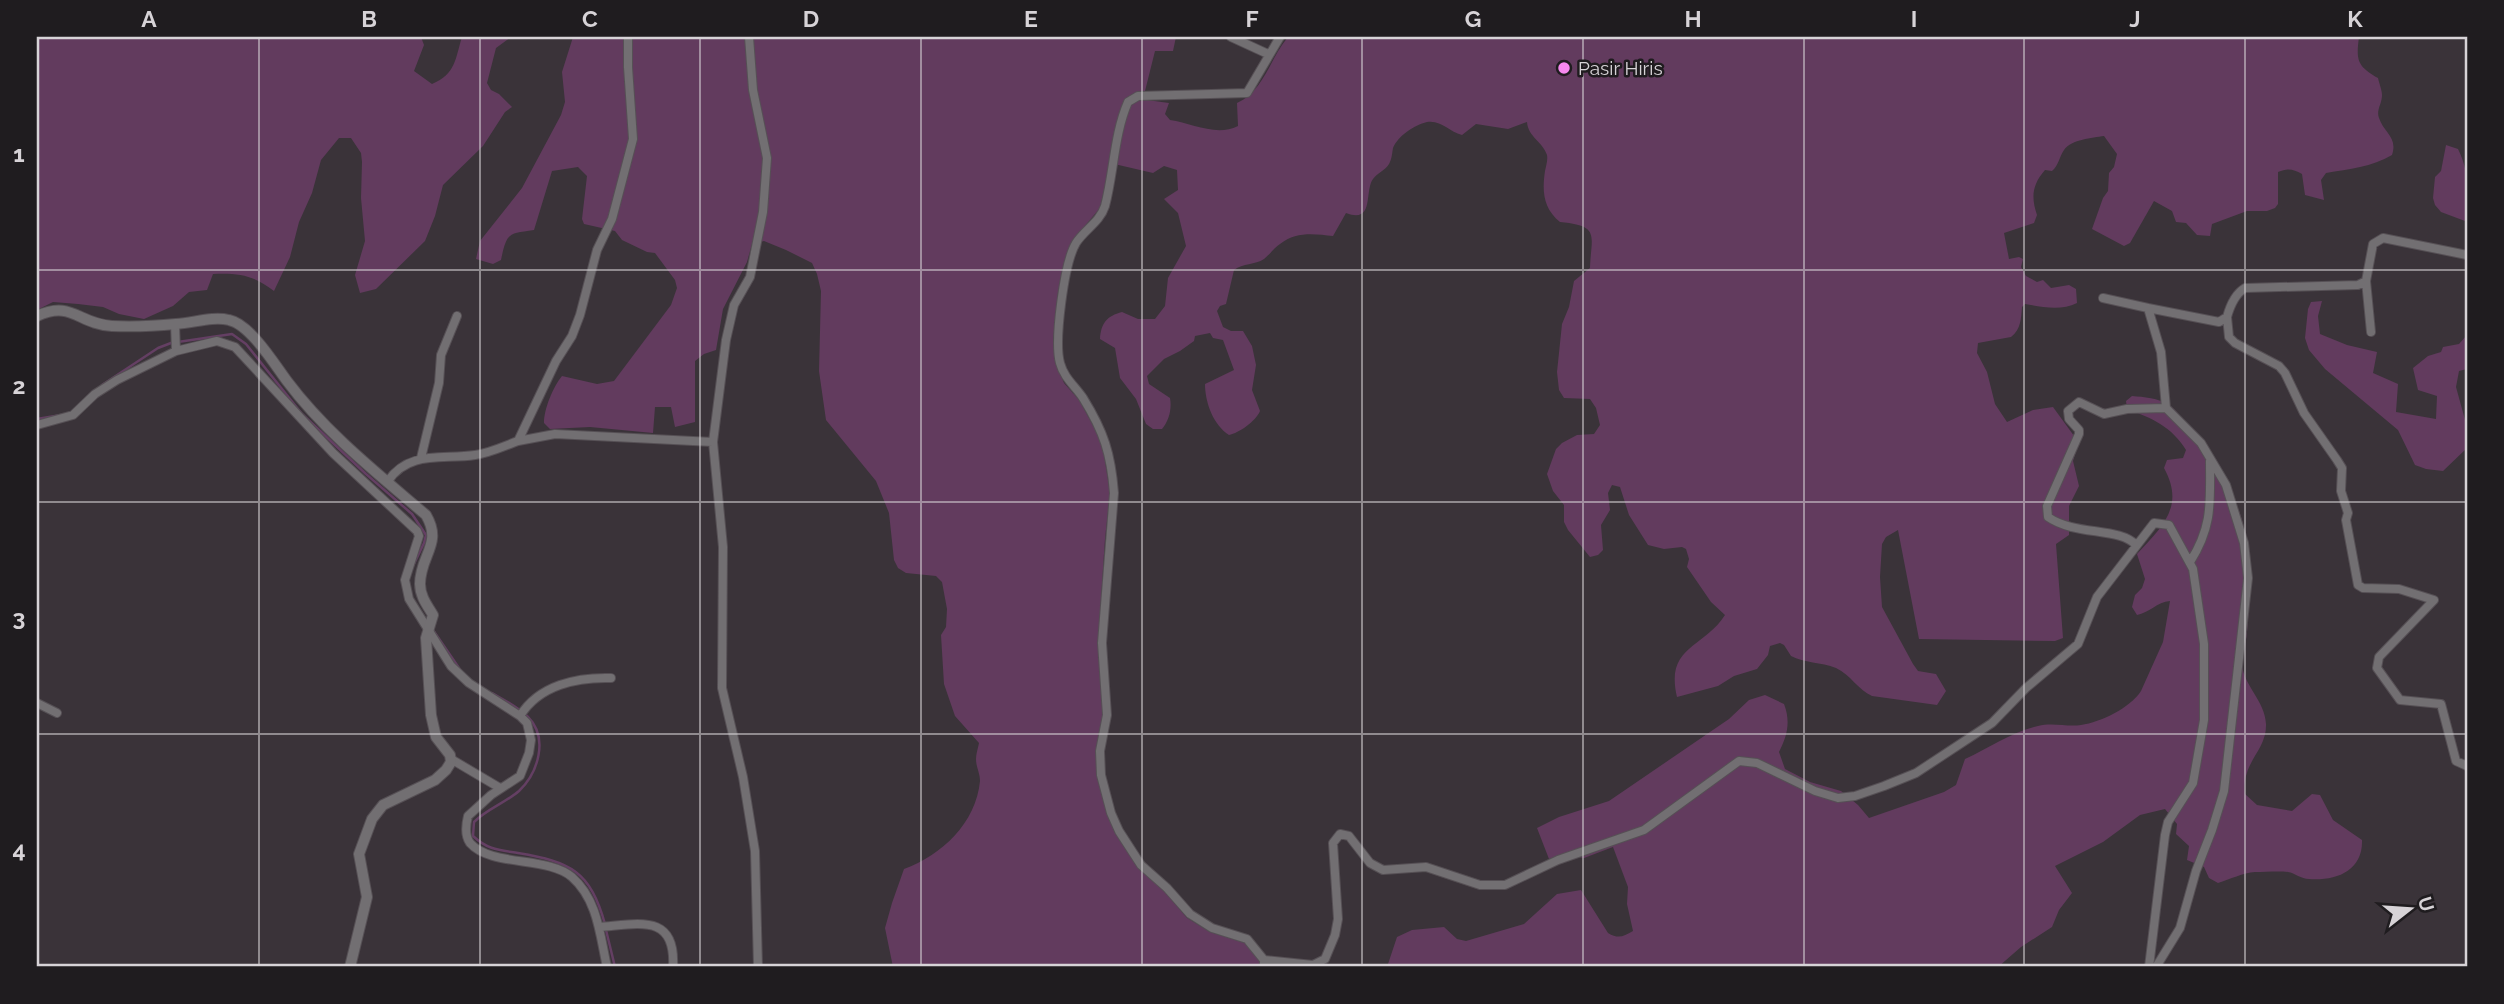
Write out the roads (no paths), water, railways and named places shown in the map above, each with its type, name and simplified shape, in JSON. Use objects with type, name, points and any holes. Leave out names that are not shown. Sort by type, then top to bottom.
[{"type":"street","points":[[518,441],[556,361],[572,336],[597,250],[612,219],[633,139],[628,37]]},
{"type":"street","points":[[749,37],[753,90],[767,158],[763,212],[750,277],[734,305],[726,340],[713,442],[723,547],[722,688],[743,777],[755,851],[758,967]]},
{"type":"street","points":[[1231,37],[1268,54]]},
{"type":"street","points":[[1280,37],[1250,90],[1243,94],[1138,96],[1128,102],[1104,209],[1077,242],[1068,265],[1062,293],[1057,341],[1060,363],[1068,381],[1082,398],[1106,440],[1113,475],[1114,493],[1102,643],[1107,715],[1100,751],[1101,775],[1111,813],[1141,865],[1167,888],[1190,914],[1212,928],[1247,939],[1264,964],[1313,965],[1325,960],[1335,935],[1338,919],[1333,843],[1340,834],[1349,836],[1370,863],[1383,870],[1426,867],[1480,885],[1505,885],[1558,860],[1644,830],[1739,761],[1757,763],[1815,791],[1838,798],[1855,796],[1916,773],[1992,723],[2026,688],[2078,643],[2097,597],[2154,523],[2161,523],[2169,525],[2190,562],[2195,577],[2204,643],[2204,720],[2193,783],[2168,822],[2165,835],[2149,967]]},
{"type":"street","points":[[2371,332],[2366,281],[2374,244],[2379,239],[2467,255]]},
{"type":"street","points":[[2366,281],[2352,287],[2245,288],[2239,291],[2227,317],[2229,337],[2235,343],[2279,366],[2304,413],[2342,468],[2341,491],[2348,513],[2346,520],[2358,585],[2363,588],[2399,589],[2434,600],[2379,657],[2377,668],[2397,698],[2441,704],[2456,761],[2467,765]]},
{"type":"street","points":[[2103,299],[2214,321],[2222,321],[2227,317]]},
{"type":"street","points":[[2148,308],[2161,352],[2166,408],[2188,428],[2210,457],[2226,485],[2244,543],[2248,578],[2224,791],[2179,928],[2156,967]]},
{"type":"street","points":[[37,316],[51,310],[65,309],[102,325],[143,327],[210,319],[232,320],[248,331],[296,394],[340,438],[426,515],[433,529],[420,582],[429,625],[426,661],[436,737],[452,759],[500,788]]},
{"type":"street","points":[[421,458],[439,383],[441,355],[457,316]]},
{"type":"street","points":[[174,324],[176,351]]},
{"type":"street","points":[[37,425],[73,415],[95,394],[117,380],[176,351],[217,341],[235,347],[333,453],[413,526],[419,536],[405,580],[409,599],[429,625],[451,666],[469,683],[522,711],[531,740],[520,776],[500,788],[468,816],[467,835],[471,844],[495,857],[558,869],[568,874],[586,893],[603,927],[607,967]]},
{"type":"street","points":[[2136,545],[2121,535],[2074,530],[2048,517],[2047,506],[2079,434],[2079,430],[2069,419],[2068,411],[2079,402],[2104,414],[2127,409],[2166,408]]},
{"type":"street","points":[[388,481],[395,471],[421,458],[458,458],[555,434],[713,442]]},
{"type":"street","points":[[2190,562],[2202,543],[2210,516],[2210,457]]},
{"type":"street","points":[[522,711],[534,698],[573,680],[611,678]]},
{"type":"street","points":[[37,702],[57,713]]},
{"type":"street","points":[[350,967],[367,897],[359,854],[372,819],[383,805],[435,780],[446,770],[452,759]]},
{"type":"street","points":[[603,927],[640,925],[661,929],[672,941],[673,967]]},
{"type":"waterway","points":[[102,385],[158,348],[171,343],[232,334],[246,344],[302,414],[412,514],[426,535],[412,568]]},
{"type":"waterway","points":[[37,419],[61,415]]},
{"type":"waterway","points":[[433,630],[461,671]]},
{"type":"waterway","points":[[492,693],[520,710],[534,725],[538,735],[538,755],[526,784],[474,822],[473,836],[494,849],[552,860],[576,872],[593,892],[605,924]]},
{"type":"waterway","points":[[606,930],[615,967]]},
{"type":"place","name":"Pasir Hiris","points":[[1564,68]]}]
